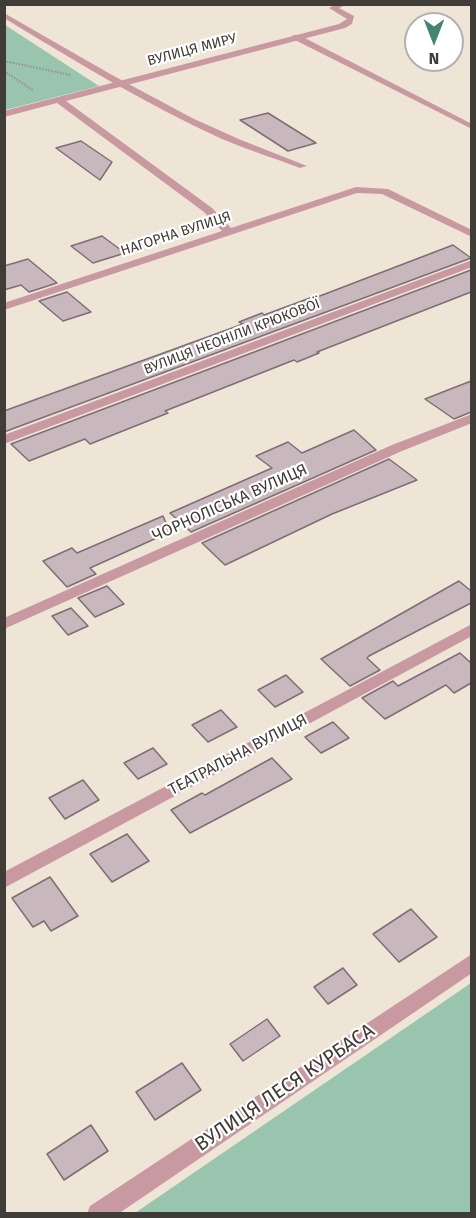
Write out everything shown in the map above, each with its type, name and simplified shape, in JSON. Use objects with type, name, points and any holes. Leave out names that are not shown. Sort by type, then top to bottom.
[{"type":"street","name":"ВУЛИЦЯ МИРУ","points":[[329,6],[345,4]]},
{"type":"street","name":"ВУЛИЦЯ МИРУ","points":[[4,114],[349,22],[349,16],[329,6]]},
{"type":"street","points":[[55,101],[208,210],[229,232]]},
{"type":"street","name":"НАГОРНА ВУЛИЦЯ","points":[[4,307],[356,190],[384,191],[471,234]]},
{"type":"street","name":"ВУЛИЦЯ НЕОНІЛИ КРЮКОВОЇ","points":[[4,440],[471,263]]},
{"type":"street","name":"ЧОРНОЛІСЬКА ВУЛИЦЯ","points":[[4,624],[386,453],[471,418]]},
{"type":"street","name":"ТЕАТРАЛЬНА ВУЛИЦЯ","points":[[4,881],[471,629]]},
{"type":"street","name":"ВУЛИЦЯ ЛЕСЯ КУРБАСА","points":[[98,1214],[471,962]]},
{"type":"lane","points":[[4,15],[120,84],[219,134],[303,166]]},
{"type":"lane","points":[[296,37],[471,127]]},
{"type":"path","points":[[4,61],[75,75]]},
{"type":"path","points":[[4,71],[55,101]]},
{"type":"green space","points":[[5,25],[99,86],[5,110]]},
{"type":"green space","points":[[471,983],[471,1213],[135,1213]]},
{"type":"building","points":[[268,113],[316,143],[288,151],[240,120]]},
{"type":"building","points":[[81,141],[112,162],[100,180],[56,148]]},
{"type":"building","points":[[102,236],[125,253],[93,263],[71,246]]},
{"type":"building","points":[[453,245],[471,258],[4,432],[4,411],[243,324],[239,322],[262,313],[264,315],[312,299]]},
{"type":"building","points":[[28,259],[57,283],[29,292],[21,285],[4,290],[4,266]]},
{"type":"building","points":[[471,270],[471,292],[317,352],[319,353],[297,362],[294,360],[165,411],[168,413],[90,444],[85,439],[29,461],[11,444]]},
{"type":"building","points":[[67,292],[91,312],[63,321],[39,301]]},
{"type":"building","points":[[471,381],[471,412],[454,419],[425,399]]},
{"type":"building","points":[[354,430],[376,450],[191,532],[170,513],[272,468],[256,456],[288,442],[302,453]]},
{"type":"building","points":[[389,459],[417,480],[332,514],[225,565],[202,543]]},
{"type":"building","points":[[163,516],[170,532],[90,568],[96,574],[67,587],[43,561],[72,548],[77,553]]},
{"type":"building","points":[[459,581],[471,591],[471,603],[369,656],[367,658],[380,670],[350,686],[321,659]]},
{"type":"building","points":[[107,586],[124,604],[95,617],[78,598]]},
{"type":"building","points":[[71,608],[88,626],[68,635],[52,616]]},
{"type":"building","points":[[460,653],[471,663],[471,683],[454,693],[446,685],[385,719],[362,698],[393,681],[398,686]]},
{"type":"building","points":[[286,675],[303,692],[275,707],[258,690]]},
{"type":"building","points":[[221,710],[237,727],[208,742],[192,725]]},
{"type":"building","points":[[333,722],[349,738],[321,753],[305,737]]},
{"type":"building","points":[[153,748],[167,764],[138,779],[124,763]]},
{"type":"building","points":[[272,758],[292,779],[190,833],[171,810],[202,793],[205,795]]},
{"type":"building","points":[[83,780],[99,800],[65,819],[49,798]]},
{"type":"building","points":[[127,834],[149,861],[112,882],[90,854]]},
{"type":"building","points":[[50,877],[78,916],[51,931],[44,921],[33,927],[12,898]]},
{"type":"building","points":[[411,909],[437,937],[399,962],[373,934]]},
{"type":"building","points":[[343,968],[357,985],[328,1004],[314,987]]},
{"type":"building","points":[[267,1019],[280,1036],[243,1061],[230,1044]]},
{"type":"building","points":[[182,1063],[201,1090],[155,1120],[136,1092]]},
{"type":"building","points":[[91,1125],[108,1151],[64,1180],[47,1154]]}]
